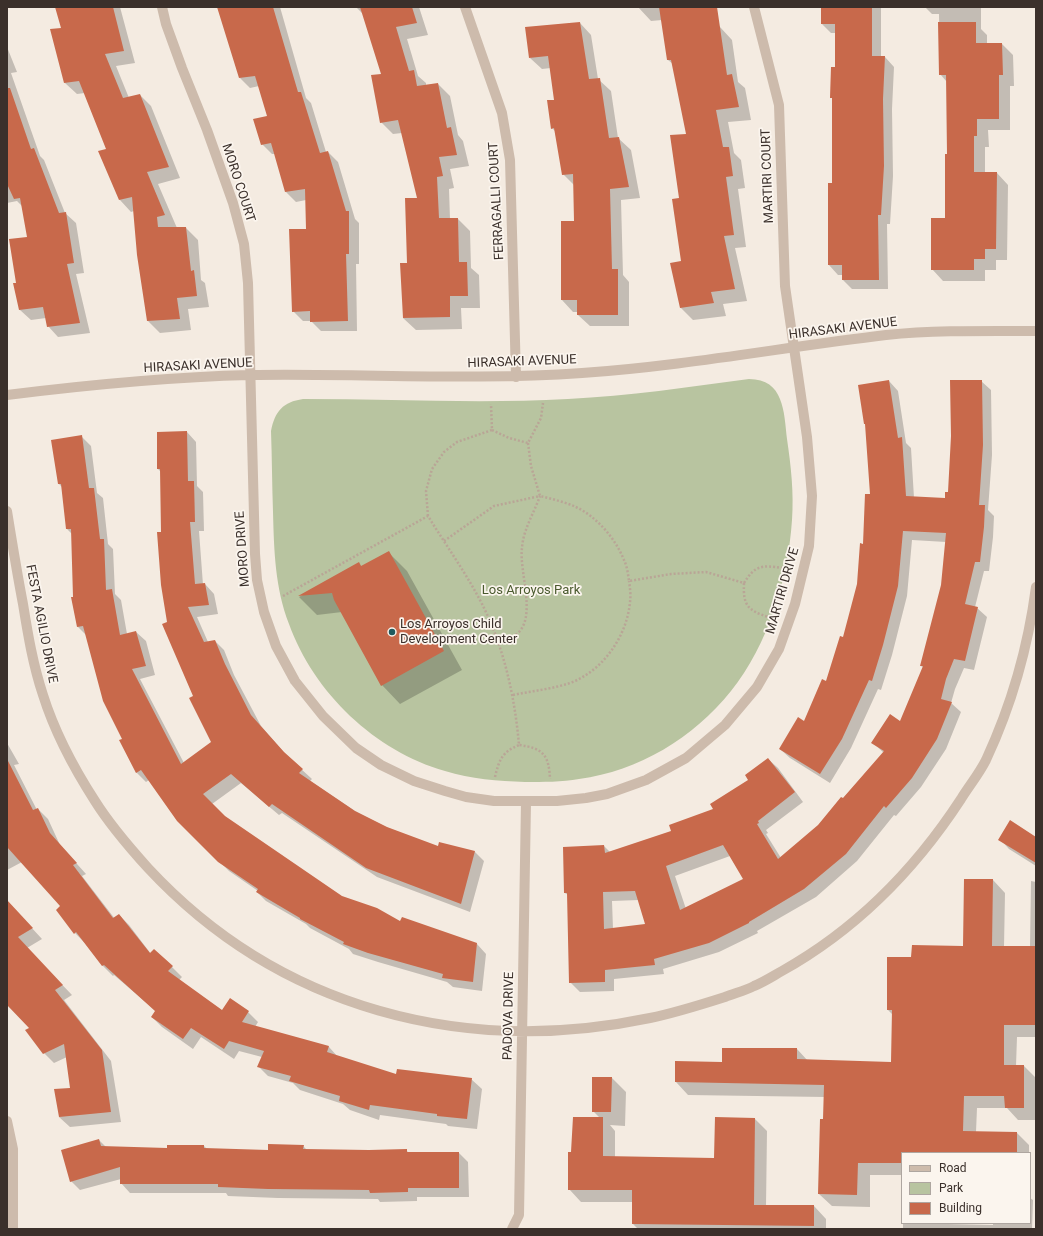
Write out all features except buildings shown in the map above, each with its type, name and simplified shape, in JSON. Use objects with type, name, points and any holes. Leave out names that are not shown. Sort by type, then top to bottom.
[{"type":"street","name":"MORO COURT","points":[[162,7],[166,24],[207,130],[233,203],[244,244],[248,283],[250,375]]},
{"type":"street","name":"FERRAGALLI COURT","points":[[465,7],[502,113],[510,160],[516,377]]},
{"type":"street","name":"MARTIRI COURT","points":[[754,7],[779,105],[783,260],[785,286],[794,348]]},
{"type":"street","name":"HIRASAKI AVENUE","points":[[7,395],[124,383],[250,375],[516,377],[583,373],[638,368],[888,335],[967,330],[1036,332]]},
{"type":"street","name":"MARTIRI DRIVE","points":[[526,802],[586,798],[607,794],[646,780],[686,758],[726,725],[757,687],[779,649],[795,604],[809,546],[812,496],[807,437],[794,348]]},
{"type":"street","name":"MORO DRIVE","points":[[250,375],[254,554],[257,580],[264,612],[276,646],[295,681],[323,716],[356,748],[381,765],[414,781],[466,797],[494,801],[526,802]]},
{"type":"street","name":"FESTA AGILIO DRIVE","points":[[7,511],[31,653],[46,705],[67,752],[95,802],[130,849],[172,894],[211,928],[257,958],[314,988],[368,1009],[398,1017],[438,1025],[522,1032],[558,1031],[617,1025],[678,1012],[753,987],[804,958],[849,926],[902,878],[945,824],[984,764],[1002,724],[1020,672],[1030,627],[1036,587]]},
{"type":"street","name":"PADOVA DRIVE","points":[[512,1229],[519,1215],[526,802]]},
{"type":"street","points":[[7,1121],[13,1149],[13,1229]]},
{"type":"path","points":[[498,644],[511,638],[520,631],[525,619],[527,604],[522,573],[522,548],[526,529],[534,514],[540,496],[531,466],[528,442],[541,418],[543,403]]},
{"type":"path","points":[[491,404],[492,430]]},
{"type":"path","points":[[519,745],[513,695],[498,644],[485,611],[468,578],[428,516],[426,491],[432,469],[444,452],[457,442],[492,430],[509,438],[528,442]]},
{"type":"path","points":[[444,541],[494,506],[540,496],[576,507],[590,516],[604,528],[624,560],[629,581],[630,602],[626,624],[619,640],[606,658],[588,673],[572,682],[513,695]]},
{"type":"path","points":[[283,596],[428,516]]},
{"type":"path","points":[[768,617],[755,613],[749,608],[743,594],[744,583],[750,573],[756,568],[768,566],[782,568]]},
{"type":"path","points":[[629,581],[672,574],[706,572],[744,583]]},
{"type":"path","points":[[495,777],[498,764],[503,755],[509,749],[519,745],[532,747],[541,752],[548,760],[550,779]]},
{"type":"green space","name":"Los Arroyos Park","points":[[749,379],[761,380],[776,391],[783,408],[785,418],[793,500],[790,543],[781,588],[766,632],[756,653],[731,691],[700,723],[663,750],[623,768],[601,775],[573,780],[546,782],[505,781],[455,774],[419,762],[371,734],[350,716],[331,696],[314,673],[300,649],[289,624],[284,610],[276,569],[273,526],[271,431],[275,418],[285,405],[296,400],[303,399],[469,401],[591,398]]},
{"type":"place","name":"Los Arroyos Child Development Center","points":[[392,632]]}]
